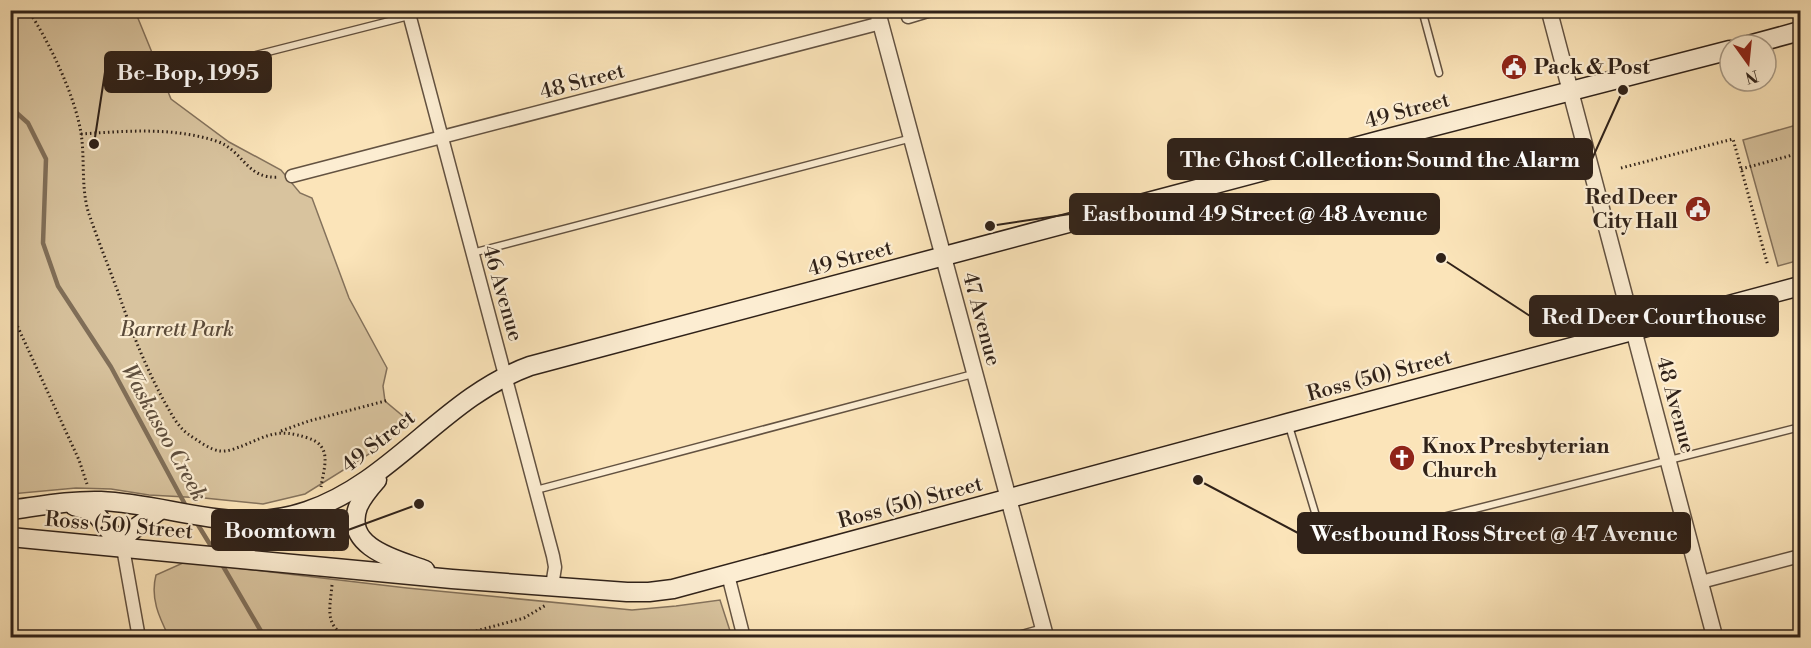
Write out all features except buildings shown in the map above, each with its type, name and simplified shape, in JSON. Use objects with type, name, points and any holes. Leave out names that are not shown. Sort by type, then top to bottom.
[{"type":"main road","points":[[1778,38],[1800,32]]},
{"type":"main road","name":"49 Street","points":[[10,510],[101,501],[214,519],[241,521],[306,512],[347,493],[390,463],[468,399],[506,376],[530,366],[1718,53]]},
{"type":"main road","name":"Ross (50) Street","points":[[10,537],[453,579],[648,592],[674,589],[1800,286]]},
{"type":"main road","points":[[390,463],[358,507],[356,521],[361,536],[380,553],[453,579]]},
{"type":"main road","points":[[57,504],[91,510],[101,519],[123,548]]},
{"type":"main road","points":[[123,548],[129,532],[160,510]]},
{"type":"street","points":[[908,17],[931,10]]},
{"type":"street","name":"48 Avenue","points":[[1550,10],[1716,638]]},
{"type":"street","name":"46 Avenue","points":[[409,13],[471,253],[536,490],[555,567],[552,586]]},
{"type":"street","name":"48 Street","points":[[292,176],[441,138],[879,17]]},
{"type":"street","name":"47 Avenue","points":[[879,17],[1045,633]]},
{"type":"street","points":[[123,548],[139,638]]},
{"type":"street","points":[[1701,582],[1800,556]]},
{"type":"street","points":[[728,575],[744,638]]},
{"type":"lane","points":[[1422,10],[1439,73]]},
{"type":"lane","points":[[256,55],[409,13]]},
{"type":"lane","points":[[471,253],[912,138]]},
{"type":"lane","points":[[536,490],[975,373]]},
{"type":"lane","points":[[1288,423],[1323,539],[1340,543],[1800,427]]},
{"type":"lane","points":[[1008,638],[1045,633]]},
{"type":"path","points":[[28,10],[62,76],[74,106],[81,134],[88,211],[137,347],[151,378],[175,420],[188,434],[209,447],[222,451],[309,421],[389,400]]},
{"type":"path","points":[[81,134],[139,131],[191,135],[217,141],[230,148],[262,177],[292,176]]},
{"type":"path","points":[[1621,168],[1733,139],[1768,266]]},
{"type":"path","points":[[1741,169],[1800,153]]},
{"type":"path","points":[[10,310],[79,460],[89,490]]},
{"type":"path","points":[[276,433],[293,434],[321,445],[325,457],[320,492]]},
{"type":"path","points":[[336,557],[330,518],[337,518]]},
{"type":"path","points":[[333,578],[331,620],[336,630],[352,638]]},
{"type":"path","points":[[450,638],[524,618],[546,605]]},
{"type":"green space","name":"Barrett Park","points":[[11,11],[135,11],[171,99],[229,142],[281,170],[300,193],[312,198],[349,298],[387,368],[383,386],[385,401],[410,422],[382,446],[305,494],[263,504],[149,495],[111,489],[76,488],[11,494]]},
{"type":"green space","points":[[1800,124],[1800,260],[1778,266],[1743,140]]},
{"type":"green space","points":[[185,562],[407,588],[632,610],[720,600],[732,637],[169,637],[159,615],[154,583],[156,575]]},
{"type":"waterway","name":"Waskasoo Creek","points":[[10,107],[28,123],[46,159],[43,243],[58,286],[111,367],[187,508]]},
{"type":"waterway","name":"Waskasoo Creek","points":[[195,520],[214,551]]},
{"type":"waterway","name":"Waskasoo Creek","points":[[220,561],[265,638]]},
{"type":"place","name":"Pack & Post","points":[[1514,67]]},
{"type":"place","name":"The Ghost Collection: Sound the Alarm","points":[[1623,90]]},
{"type":"place","name":"Be-Bop, 1995","points":[[94,144]]},
{"type":"place","name":"Red Deer City Hall","points":[[1698,209]]},
{"type":"place","name":"Eastbound 49 Street @ 48 Avenue","points":[[990,226]]},
{"type":"place","name":"Red Deer Courthouse","points":[[1441,258]]},
{"type":"place","name":"Knox Presbyterian Church","points":[[1402,458]]},
{"type":"place","name":"Westbound Ross Street @ 47 Avenue","points":[[1198,480]]},
{"type":"place","name":"Boomtown","points":[[419,504]]}]
